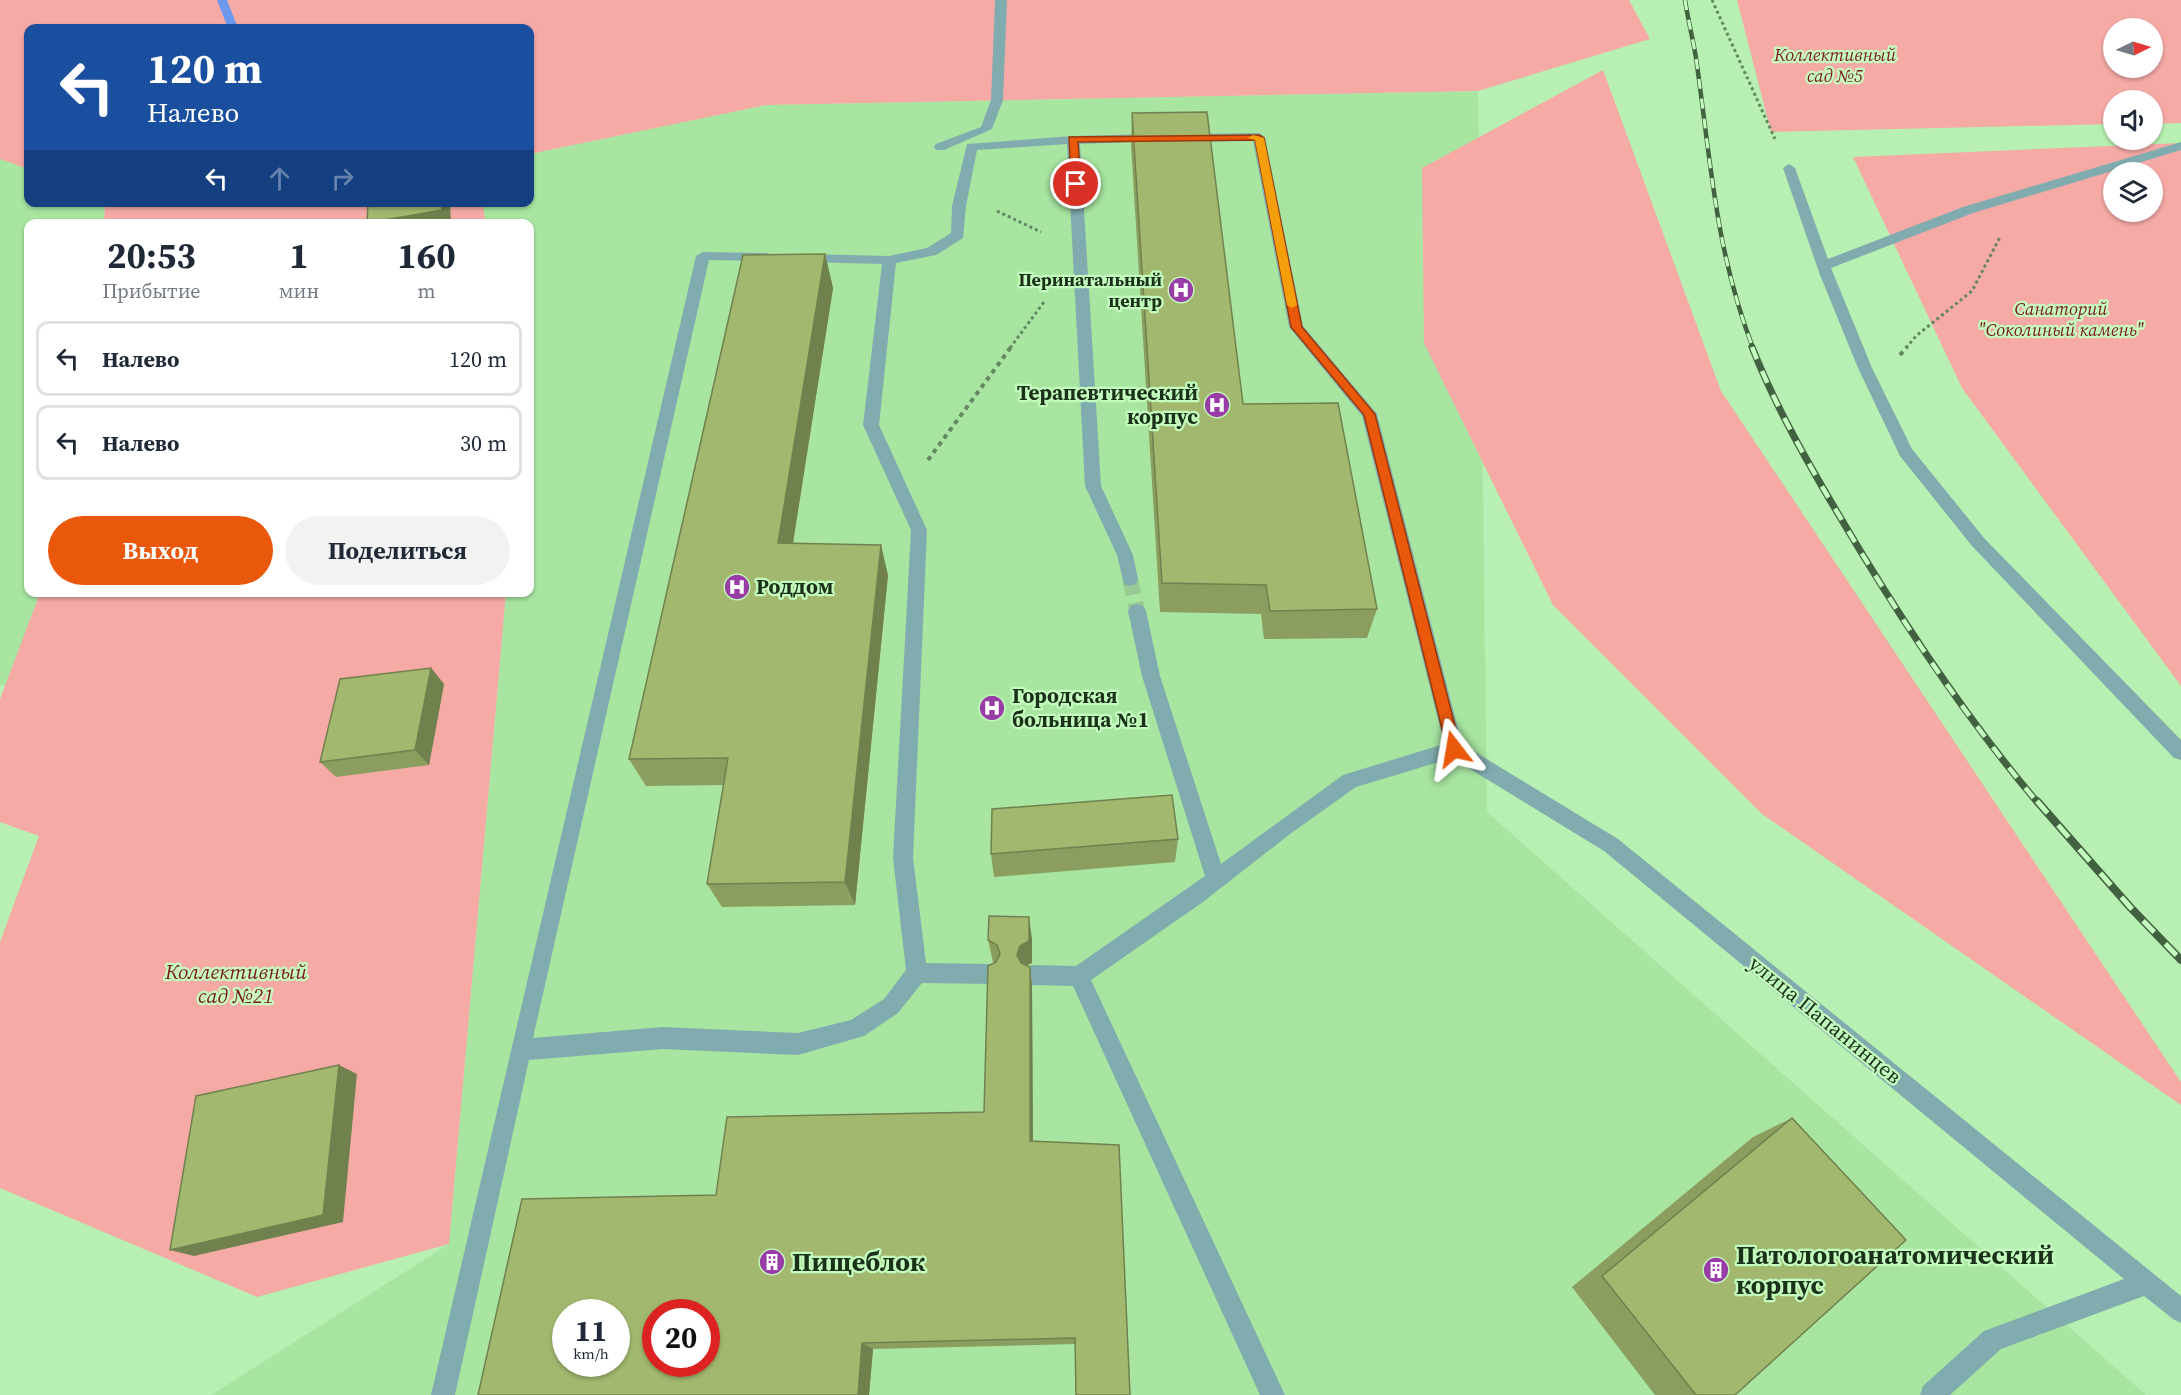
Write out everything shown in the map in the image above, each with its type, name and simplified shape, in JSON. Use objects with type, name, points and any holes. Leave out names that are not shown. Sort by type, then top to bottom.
[{"type":"street","points":[[940,147],[986,129],[997,100],[1001,0]]},
{"type":"street","points":[[443,1395],[520,1050],[704,256],[889,260],[931,252],[958,235],[962,194],[971,147],[1073,140],[1259,138],[1296,327],[1370,414],[1454,749],[1350,781],[1283,828],[1216,880],[1079,976],[1032,975]]},
{"type":"street","points":[[1073,140],[1093,486],[1125,555],[1130,579]]},
{"type":"street","points":[[1824,266],[1968,210],[2181,146]]},
{"type":"street","points":[[1789,168],[1824,266],[1874,386],[1906,452],[1978,542],[2181,752]]},
{"type":"street","points":[[520,1050],[663,1038],[798,1044],[856,1029],[891,1006],[917,973],[903,858],[919,530],[871,425],[889,260]]},
{"type":"street","points":[[1137,611],[1151,676],[1216,880]]},
{"type":"street","name":"улица Папанинцев","points":[[1454,749],[1611,844],[2181,1311]]},
{"type":"street","points":[[917,973],[992,974]]},
{"type":"street","points":[[1079,976],[1273,1395]]},
{"type":"street","points":[[1932,1395],[1993,1340],[2146,1283]]},
{"type":"path","points":[[1712,0],[1789,168]]},
{"type":"path","points":[[902,495],[1081,252],[962,194]]},
{"type":"path","points":[[1874,386],[1916,336],[1972,291],[1998,238],[2007,231]]},
{"type":"shaded area","name":"Городская больница №1","points":[[1478,91],[1487,812],[2146,1395],[211,1395],[449,1244],[506,597],[534,597],[534,219],[485,219],[483,207],[534,207],[534,153],[766,105]]},
{"type":"shaded area","points":[[0,159],[24,168],[24,207],[105,207],[104,219],[24,219],[24,597],[39,597],[6,685],[0,685]]},
{"type":"green space","points":[[0,0],[1629,0],[1650,39],[1478,91],[766,105],[534,153],[534,24],[24,24],[24,168],[0,159]]},
{"type":"green space","name":"Коллективный сад №5","points":[[1737,0],[2181,0],[2181,123],[2163,124],[2163,90],[2103,90],[2103,124],[1771,132]]},
{"type":"green space","points":[[1603,70],[1721,391],[2181,1082],[2181,1105],[1762,814],[1553,605],[1424,343],[1422,168]]},
{"type":"green space","name":"Санаторий \"Соколиный камень\"","points":[[2181,143],[2181,686],[1962,388],[1853,157],[2103,146],[2103,150],[2163,150],[2163,144]]},
{"type":"green space","points":[[105,207],[483,207],[485,219],[104,219]]},
{"type":"green space","name":"Коллективный сад №21","points":[[38,597],[506,597],[449,1244],[257,1297],[0,1188],[0,942],[39,836],[0,822],[0,699]]},
{"type":"building","points":[[1207,112],[1243,404],[1338,403],[1377,609],[1270,611],[1266,585],[1162,583],[1132,113]]},
{"type":"building","points":[[368,207],[442,207],[442,210],[390,219],[367,219]]},
{"type":"building","name":"Роддом","points":[[825,254],[778,543],[881,545],[845,882],[707,884],[728,758],[629,759],[743,255]]},
{"type":"building","points":[[431,668],[415,750],[320,762],[340,679]]},
{"type":"building","points":[[1172,795],[1178,839],[991,854],[992,809]]},
{"type":"building","name":"Пищеблок","points":[[989,916],[1029,917],[1029,941],[1020,946],[1017,955],[1021,963],[1030,967],[1030,1141],[1119,1145],[1130,1395],[1076,1395],[1075,1338],[862,1343],[858,1395],[478,1395],[522,1199],[716,1195],[727,1117],[984,1112],[988,966],[996,962],[1000,954],[997,945],[988,940]]},
{"type":"building","points":[[339,1065],[323,1215],[170,1250],[196,1096]]},
{"type":"building","name":"Патологоанатомический корпус","points":[[1792,1118],[1906,1240],[1735,1395],[1696,1395],[1602,1276]]},
{"type":"waterway","points":[[222,0],[231,24]]},
{"type":"tunnel","points":[[1130,579],[1137,611]]},
{"type":"railway","points":[[1685,0],[1696,58],[1722,240],[1740,311],[1753,348]]},
{"type":"railway","points":[[1752,347],[1794,436],[1830,501],[1888,595],[1959,702],[2038,803]]},
{"type":"railway","points":[[2037,801],[2130,907],[2181,960]]},
{"type":"slow traffic","points":[[1253,138],[1259,138],[1292,305]]},
{"type":"place","name":"Перинатальный центр","points":[[1181,290]]},
{"type":"place","name":"Терапевтический корпус","points":[[1217,405]]},
{"type":"place","name":"Роддом","points":[[737,587]]},
{"type":"place","name":"Городская больница №1","points":[[992,708]]},
{"type":"place","name":"Пищеблок","points":[[772,1262]]},
{"type":"place","name":"Патологоанатомический корпус","points":[[1716,1270]]},
{"type":"route","points":[[1076,184],[1073,140],[1259,138],[1296,327],[1370,414],[1454,749]]}]
